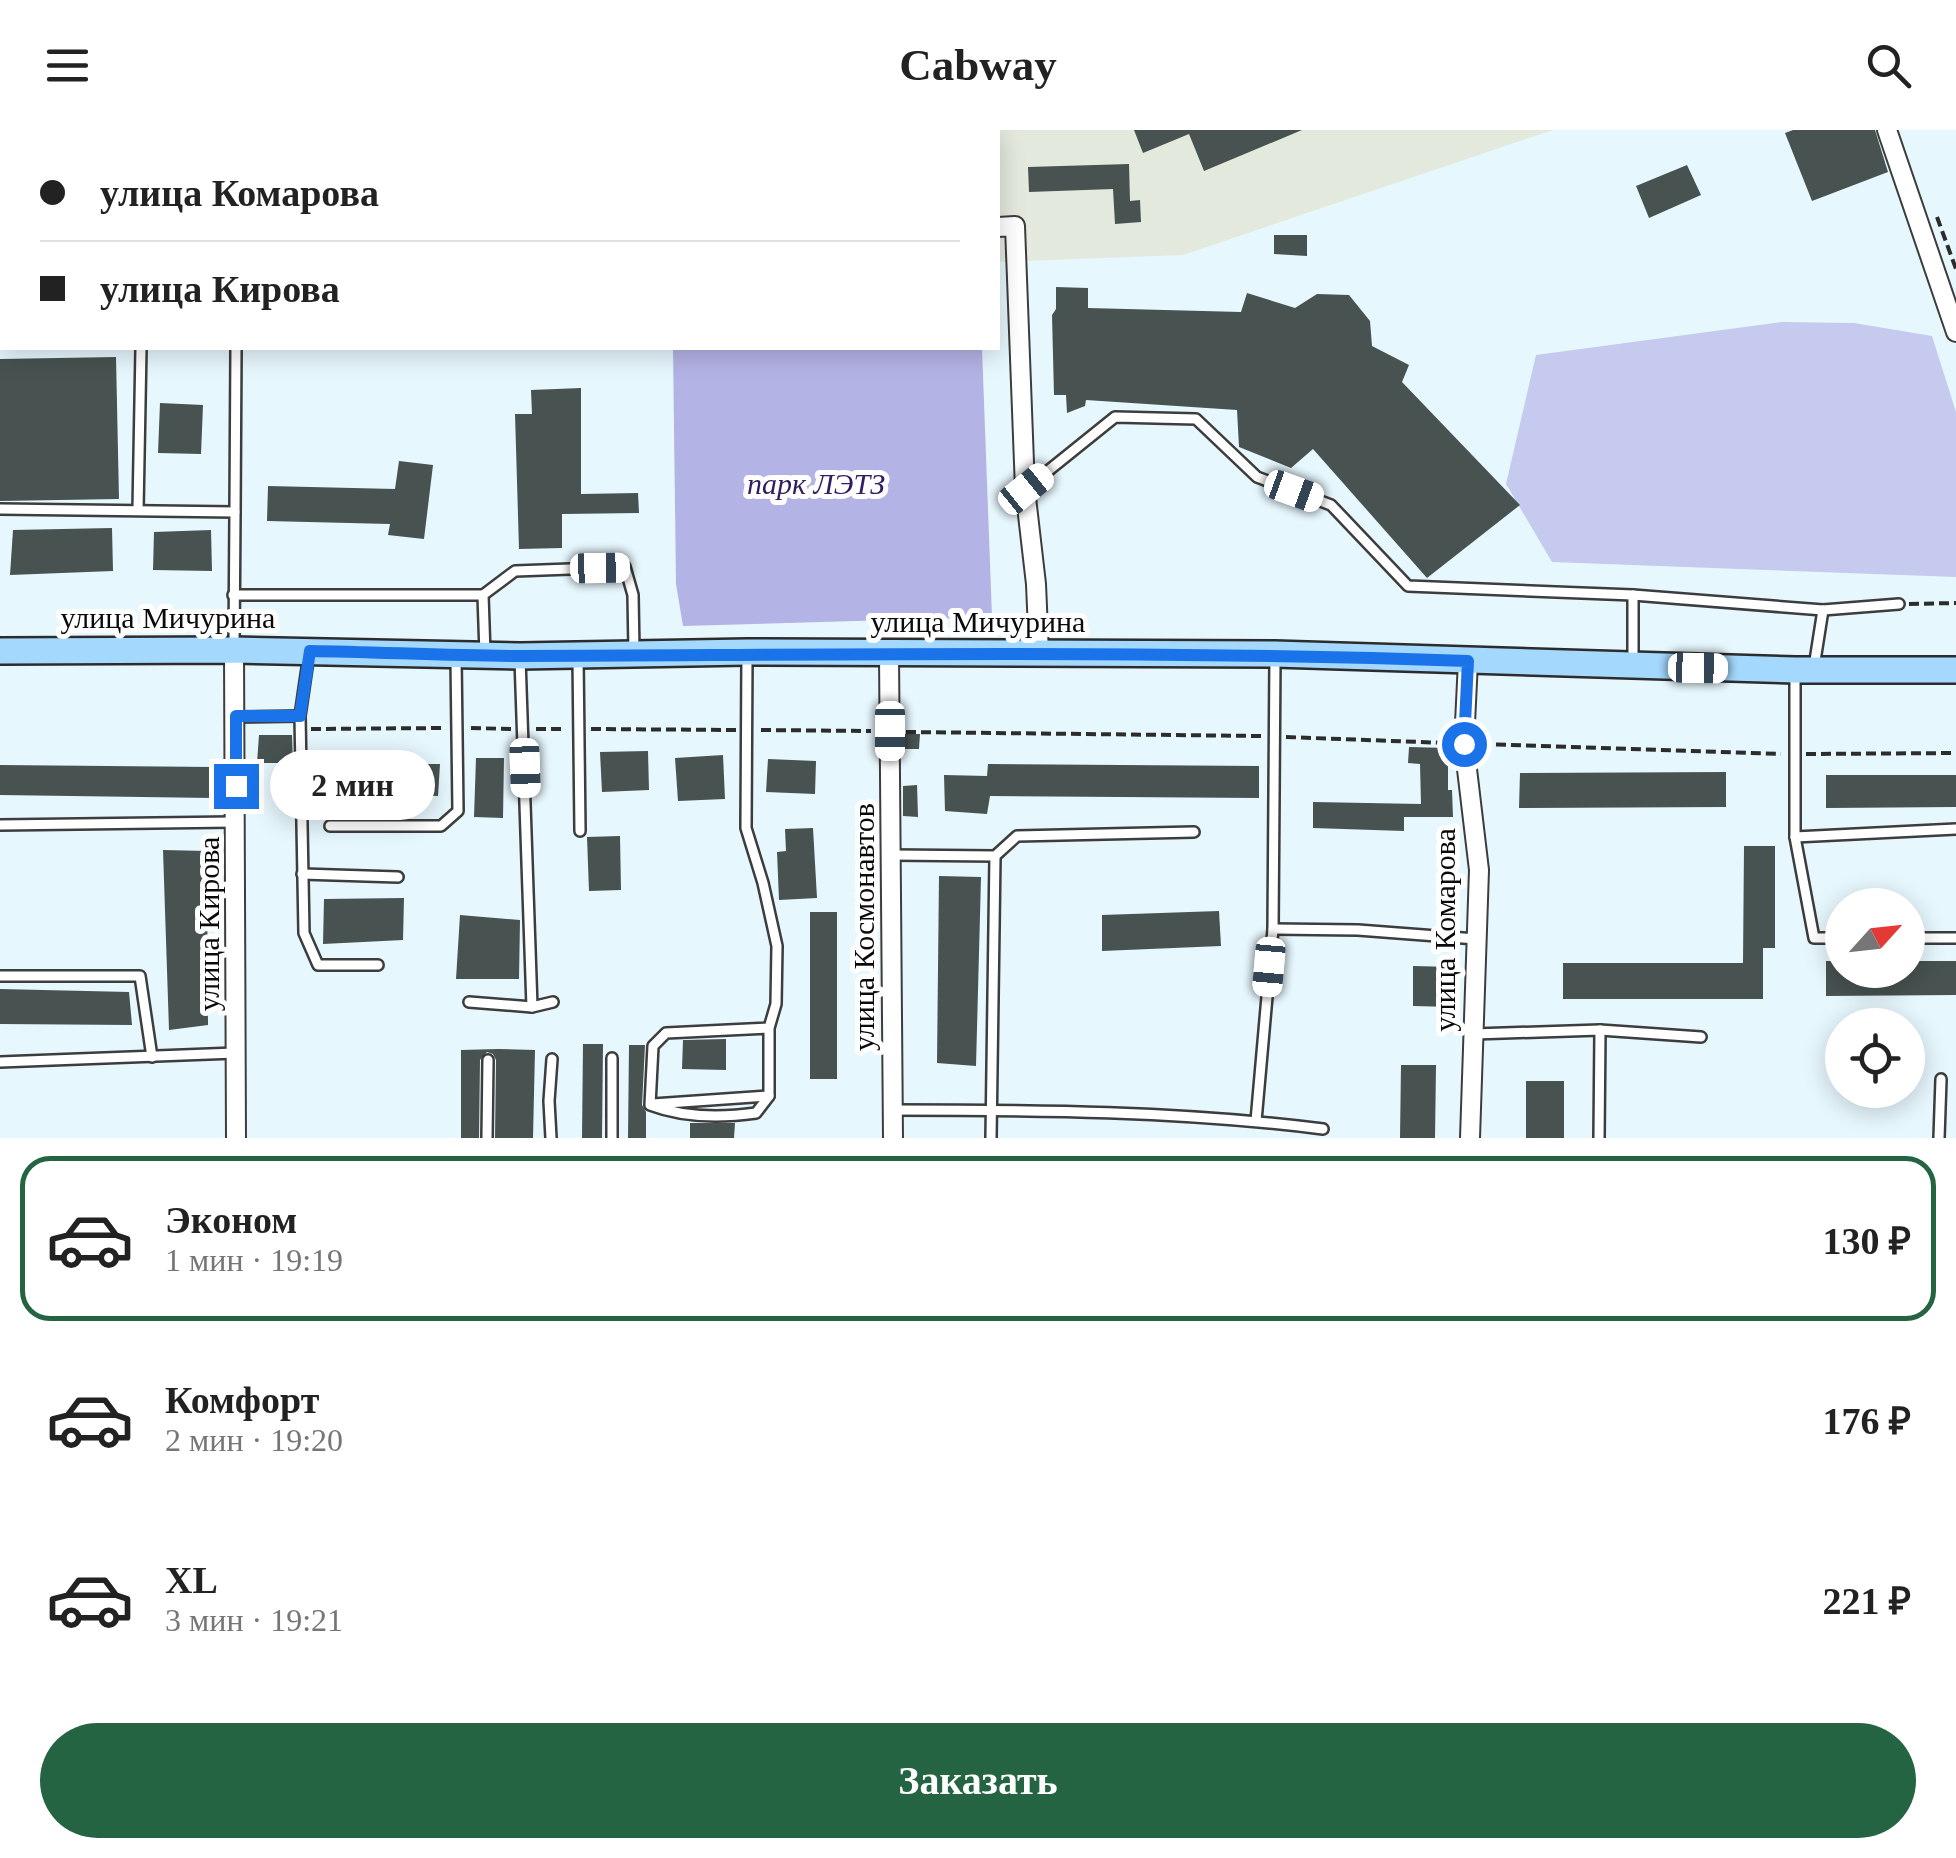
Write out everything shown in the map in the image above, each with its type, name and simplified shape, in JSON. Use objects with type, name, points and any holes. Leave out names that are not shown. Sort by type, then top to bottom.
[{"type":"main road","name":"улица Мичурина","points":[[0,651],[234,650],[485,656],[747,652],[1274,654],[1632,666],[1956,670]]},
{"type":"street","points":[[1887,130],[1956,332]]},
{"type":"street","points":[[1000,227],[1015,226],[1026,489],[1036,584],[1038,654]]},
{"type":"street","name":"улица Кирова","points":[[234,650],[236,1138]]},
{"type":"street","name":"улица Космонавтов","points":[[889,655],[893,1138]]},
{"type":"street","name":"улица Комарова","points":[[1468,661],[1464,744],[1478,870],[1470,1138]]},
{"type":"lane","points":[[138,510],[141,350]]},
{"type":"lane","points":[[234,650],[236,350]]},
{"type":"lane","points":[[1026,489],[1114,416],[1196,418],[1257,477],[1331,505],[1408,586],[1633,596],[1823,610],[1899,604]]},
{"type":"lane","points":[[0,509],[236,512]]},
{"type":"lane","points":[[233,595],[483,595],[515,571],[626,568],[633,595],[634,654]]},
{"type":"lane","points":[[483,595],[485,656]]},
{"type":"lane","points":[[1632,666],[1633,596]]},
{"type":"lane","points":[[1823,610],[1804,670],[1793,754],[1795,836],[1814,938],[1825,938]]},
{"type":"lane","points":[[310,651],[300,716],[304,934],[318,964],[378,965]]},
{"type":"lane","points":[[650,1104],[671,1113],[738,1116],[756,1113],[769,1096],[769,1028],[776,1004],[777,946],[746,828],[747,652]]},
{"type":"lane","points":[[1256,1120],[1272,929],[1274,654]]},
{"type":"lane","points":[[330,826],[441,826],[458,811],[456,655]]},
{"type":"lane","points":[[578,655],[580,831]]},
{"type":"lane","points":[[520,656],[532,1007]]},
{"type":"lane","points":[[236,716],[300,716]]},
{"type":"lane","points":[[0,825],[236,822]]},
{"type":"lane","points":[[1795,836],[1956,829]]},
{"type":"lane","points":[[890,855],[995,856],[1018,836],[1194,832]]},
{"type":"lane","points":[[991,1138],[995,856]]},
{"type":"lane","points":[[302,874],[398,877]]},
{"type":"lane","points":[[1272,929],[1358,930],[1476,939]]},
{"type":"lane","points":[[1925,938],[1956,938]]},
{"type":"lane","points":[[0,976],[140,976],[152,1057]]},
{"type":"lane","points":[[470,1002],[532,1007],[553,1002]]},
{"type":"lane","points":[[650,1104],[652,1046],[666,1032],[769,1028]]},
{"type":"lane","points":[[1599,1138],[1600,1030]]},
{"type":"lane","points":[[1474,1034],[1600,1030],[1701,1036]]},
{"type":"lane","points":[[0,1062],[238,1053]]},
{"type":"lane","points":[[612,1058],[612,1138]]},
{"type":"lane","points":[[551,1138],[552,1059]]},
{"type":"lane","points":[[486,1138],[488,1060]]},
{"type":"lane","points":[[1939,1138],[1940,1080]]},
{"type":"lane","points":[[650,1104],[769,1096]]},
{"type":"lane","points":[[892,1110],[1256,1120],[1324,1129]]},
{"type":"path","points":[[1899,604],[1956,603]]},
{"type":"path","points":[[301,728],[1274,736],[1793,754],[1956,752]]},
{"type":"shaded area","points":[[1000,130],[1553,130],[1183,255],[1000,262]]},
{"type":"shaded area","points":[[1782,322],[1854,323],[1932,336],[1956,412],[1956,577],[1552,562],[1506,484],[1536,355]]},
{"type":"green space","name":"парк ЛЭТЗ","points":[[673,350],[982,350],[992,617],[683,626],[676,584]]},
{"type":"building","points":[[1134,130],[1302,130],[1204,171],[1189,134],[1143,153]]},
{"type":"building","points":[[1875,130],[1888,172],[1812,201],[1785,133]]},
{"type":"building","points":[[1129,164],[1130,201],[1140,200],[1141,222],[1115,224],[1113,189],[1029,192],[1028,167]]},
{"type":"building","points":[[1687,165],[1701,195],[1649,218],[1636,186]]},
{"type":"building","points":[[1274,235],[1307,235],[1307,256],[1274,254]]},
{"type":"building","points":[[1056,287],[1088,288],[1088,308],[1241,312],[1247,293],[1295,308],[1317,294],[1349,295],[1370,321],[1372,346],[1409,365],[1402,382],[1520,505],[1427,578],[1313,449],[1291,468],[1239,447],[1237,410],[1086,400],[1085,406],[1067,413],[1066,395],[1054,395],[1052,315],[1056,309]]},
{"type":"building","points":[[116,357],[119,499],[0,501],[0,359]]},
{"type":"building","points":[[581,388],[581,494],[638,493],[639,513],[562,514],[562,548],[519,549],[515,414],[532,414],[531,390]]},
{"type":"building","points":[[160,403],[203,405],[201,454],[158,453]]},
{"type":"building","points":[[399,461],[433,465],[424,539],[388,535],[390,524],[267,521],[268,486],[395,489]]},
{"type":"building","points":[[112,528],[113,571],[10,575],[13,530]]},
{"type":"building","points":[[211,530],[212,571],[153,570],[154,532]]},
{"type":"building","points":[[902,734],[920,734],[919,749],[902,749]]},
{"type":"building","points":[[259,735],[292,735],[293,763],[257,763]]},
{"type":"building","points":[[1409,747],[1448,748],[1448,790],[1452,790],[1453,817],[1404,817],[1404,831],[1313,828],[1313,802],[1421,804],[1420,764],[1408,763]]},
{"type":"building","points":[[648,751],[649,790],[602,792],[600,752]]},
{"type":"building","points":[[723,755],[725,799],[678,801],[675,758]]},
{"type":"building","points":[[476,758],[504,758],[503,818],[474,817]]},
{"type":"building","points":[[768,759],[816,761],[815,794],[766,792]]},
{"type":"building","points":[[360,764],[440,764],[438,796],[357,794]]},
{"type":"building","points":[[988,764],[1259,766],[1259,798],[990,796],[987,814],[945,811],[944,775],[987,776]]},
{"type":"building","points":[[0,765],[213,767],[213,798],[0,795]]},
{"type":"building","points":[[1726,772],[1726,807],[1519,808],[1520,773]]},
{"type":"building","points":[[1826,775],[1956,775],[1956,807],[1826,808]]},
{"type":"building","points":[[917,785],[918,817],[903,816],[903,786]]},
{"type":"building","points":[[813,828],[817,898],[779,900],[777,852],[786,851],[785,829]]},
{"type":"building","points":[[620,836],[621,890],[589,891],[587,837]]},
{"type":"building","points":[[1744,846],[1775,846],[1775,948],[1763,948],[1763,999],[1563,999],[1563,963],[1743,963]]},
{"type":"building","points":[[163,850],[207,851],[208,1025],[169,1030]]},
{"type":"building","points":[[939,876],[981,877],[976,1066],[937,1063]]},
{"type":"building","points":[[404,898],[403,940],[323,944],[324,899]]},
{"type":"building","points":[[1219,911],[1221,946],[1102,951],[1102,915]]},
{"type":"building","points":[[810,912],[837,912],[837,1079],[810,1079]]},
{"type":"building","points":[[460,915],[520,920],[519,979],[456,979]]},
{"type":"building","points":[[1925,961],[1956,961],[1956,995],[1826,996],[1826,988],[1925,988]]},
{"type":"building","points":[[1413,966],[1454,967],[1453,1007],[1413,1006]]},
{"type":"building","points":[[0,989],[129,992],[132,1025],[0,1024]]},
{"type":"building","points":[[726,1039],[726,1070],[682,1069],[683,1040]]},
{"type":"building","points":[[583,1044],[603,1044],[602,1138],[582,1138]]},
{"type":"building","points":[[629,1045],[645,1045],[642,1105],[646,1112],[646,1138],[628,1138]]},
{"type":"building","points":[[461,1050],[535,1050],[533,1138],[495,1138],[496,1060],[487,1052],[480,1060],[479,1138],[461,1138]]},
{"type":"building","points":[[1401,1065],[1436,1065],[1435,1138],[1400,1138]]},
{"type":"building","points":[[1526,1081],[1564,1081],[1564,1138],[1526,1138]]},
{"type":"building","points":[[690,1123],[735,1123],[734,1138],[690,1138]]},
{"type":"route","points":[[236,786],[236,716],[300,716],[310,651],[520,656],[747,652],[1274,654],[1468,661],[1464,744]]}]
